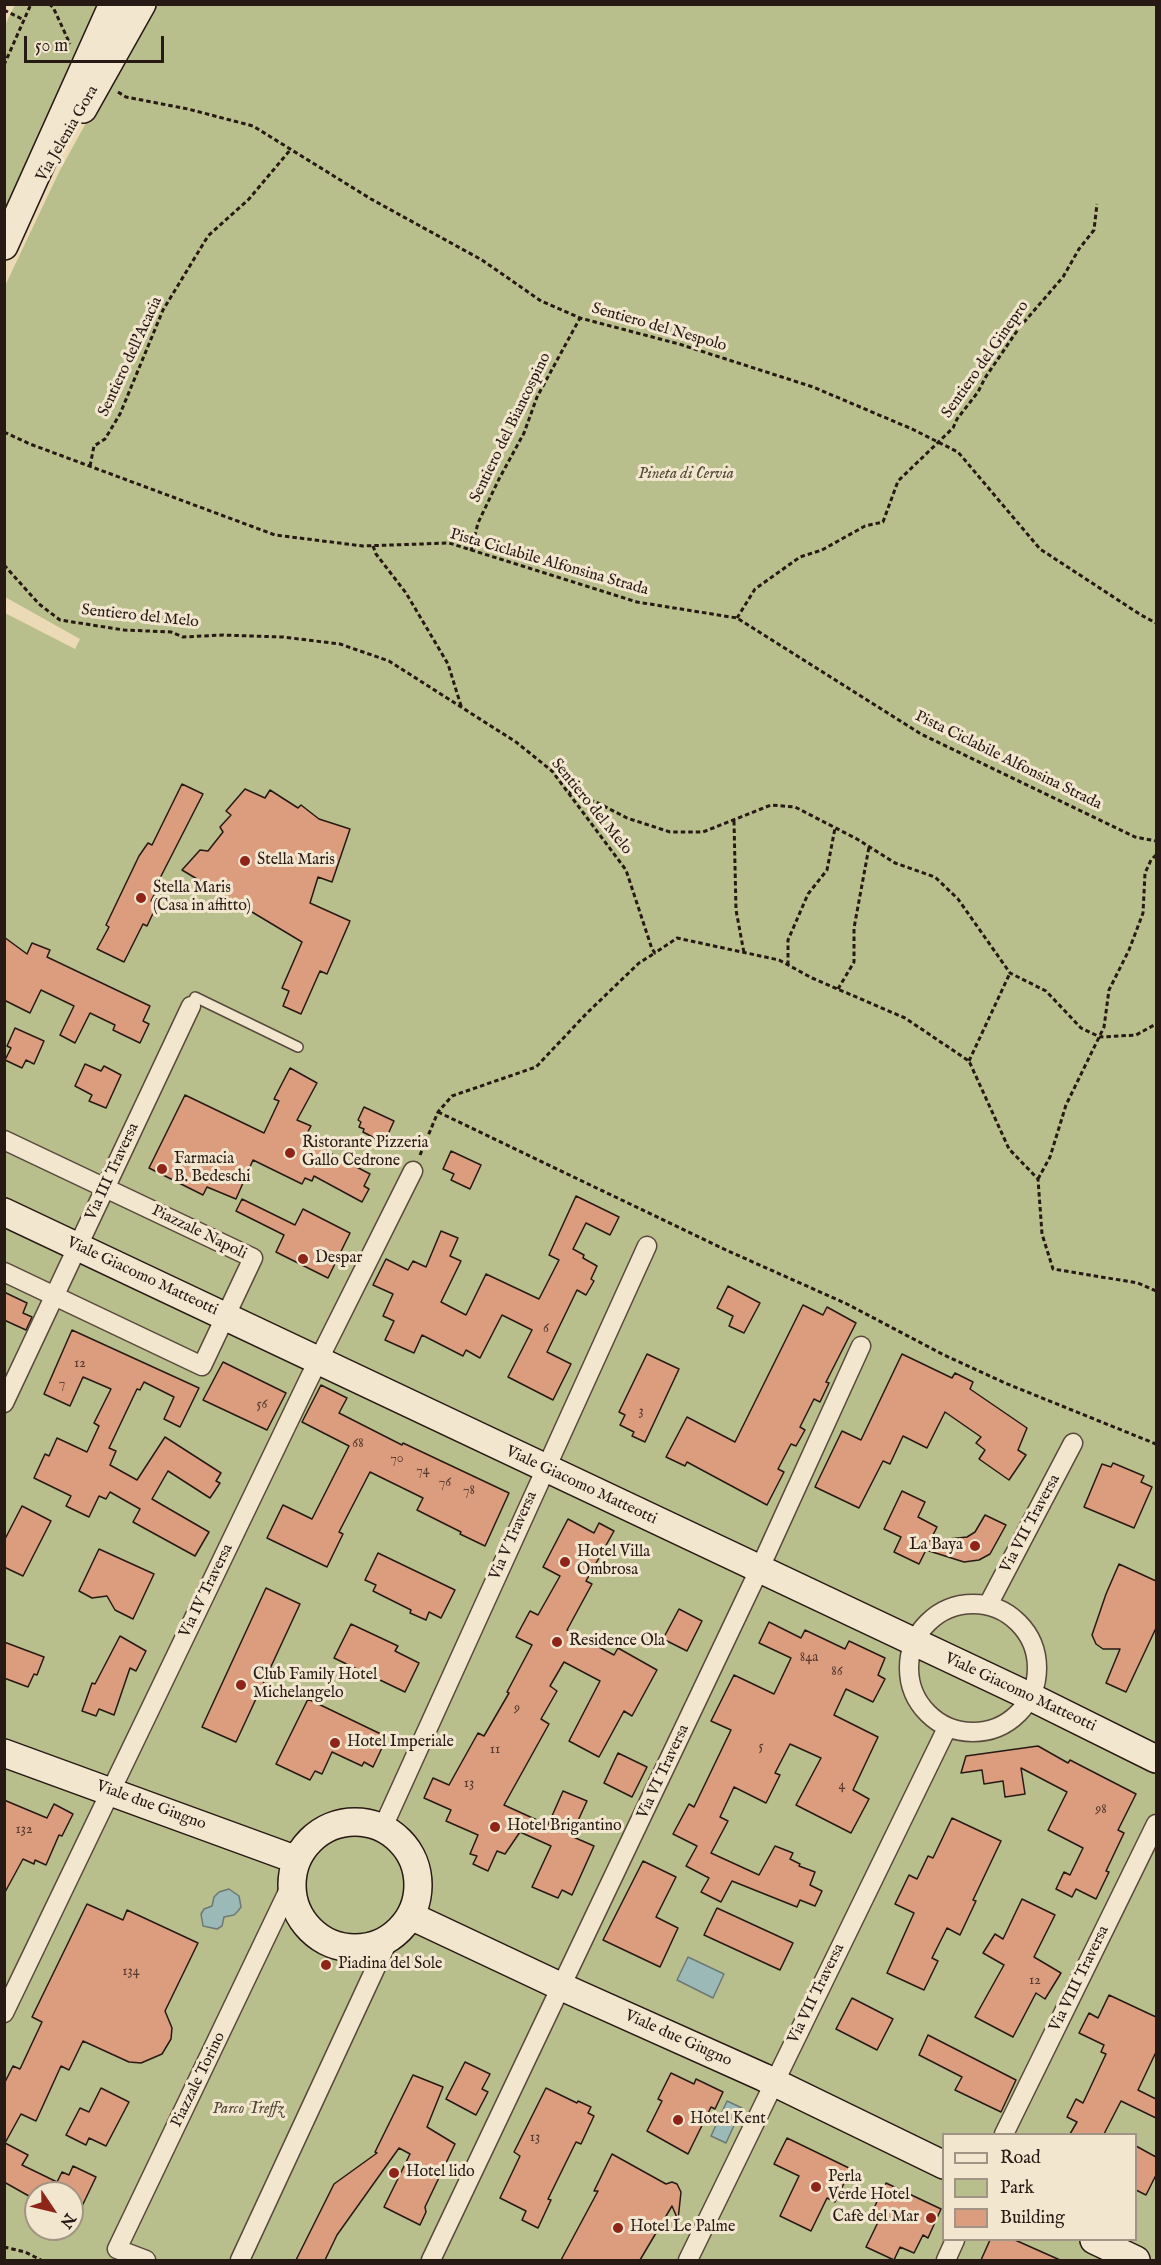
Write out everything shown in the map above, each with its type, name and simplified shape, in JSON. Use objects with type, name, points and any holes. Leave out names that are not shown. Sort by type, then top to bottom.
[{"type":"street","name":"Via Jelenia Gora","points":[[8,238],[113,4]]},
{"type":"street","name":"Via Jelenia Gora","points":[[8,238],[142,4]]},
{"type":"street","name":"Via III Traversa","points":[[4,1403],[191,1006]]},
{"type":"street","name":"Piazzale Napoli","points":[[4,1140],[253,1258],[202,1366],[4,1272]]},
{"type":"street","name":"Via IV Traversa","points":[[4,2013],[318,1361],[413,1171]]},
{"type":"street","name":"Viale Giacomo Matteotti","points":[[4,1212],[1031,1697],[1156,1759]]},
{"type":"street","name":"Via V Traversa","points":[[383,1827],[647,1245]]},
{"type":"street","name":"Via VI Traversa","points":[[431,2260],[759,1570],[861,1346]]},
{"type":"street","name":"Via VII Traversa","points":[[988,1605],[1073,1443]]},
{"type":"street","points":[[958,1605],[988,1605],[1006,1613],[1021,1625],[1032,1641],[1037,1660],[1037,1679],[1031,1697],[1019,1713],[1004,1725],[985,1732],[966,1732],[947,1728],[934,1720],[916,1698],[908,1671],[914,1642],[921,1630],[944,1611],[958,1605]]},
{"type":"street","name":"Via VII Traversa","points":[[688,2260],[947,1728]]},
{"type":"street","name":"Viale due Giugno","points":[[4,1754],[111,1791],[294,1872]]},
{"type":"street","points":[[369,1822],[383,1827],[400,1839],[412,1856],[418,1876],[418,1897],[411,1916],[389,1939],[375,1945],[345,1948],[324,1940],[306,1926],[293,1898],[294,1872],[304,1847],[326,1828],[340,1823],[369,1822]]},
{"type":"street","name":"Via VIII Traversa","points":[[1004,2133],[1156,1824]]},
{"type":"street","name":"Piazzale Torino","points":[[146,2260],[117,2249],[294,1872]]},
{"type":"street","name":"Viale due Giugno","points":[[411,1916],[774,2083],[942,2164]]},
{"type":"street","points":[[240,2260],[389,1939]]},
{"type":"street","points":[[946,2260],[955,2241]]},
{"type":"street","points":[[1096,2241],[1136,2260]]},
{"type":"lane","points":[[191,1006],[195,997],[298,1047]]},
{"type":"path","points":[[4,65],[31,4]]},
{"type":"path","points":[[49,4],[67,40],[86,64]]},
{"type":"path","points":[[4,10],[24,20]]},
{"type":"path","name":"Sentiero del Nespolo","points":[[126,97],[188,109],[253,126],[371,198],[482,260],[541,301],[580,318],[679,344],[813,387],[939,442],[958,452],[1040,549],[1156,623]]},
{"type":"path","name":"Sentiero dell'Acacia","points":[[90,466],[94,446],[105,439],[120,414],[163,310],[208,236],[249,199],[291,149]]},
{"type":"path","name":"Sentiero del Ginepro","points":[[736,618],[755,589],[800,557],[822,550],[865,526],[883,522],[898,481],[953,428],[1019,328],[1063,277],[1078,249],[1094,230],[1097,204]]},
{"type":"path","name":"Sentiero del Biancospino","points":[[471,551],[478,523],[524,433],[537,397],[580,318]]},
{"type":"path","name":"Pista Ciclabile Alfonsina Strada","points":[[4,432],[30,444],[275,535],[373,546],[449,543],[638,602],[736,618],[921,734],[1136,837],[1156,841]]},
{"type":"path","points":[[373,546],[406,593],[448,664],[462,709]]},
{"type":"path","name":"Sentiero del Melo","points":[[4,565],[39,604],[60,620],[124,630],[171,632],[183,637],[223,635],[283,637],[340,644],[389,661],[516,742],[552,771],[626,870],[655,953]]},
{"type":"path","points":[[567,791],[627,818],[670,832],[703,832],[771,804],[795,807],[895,863],[935,877],[958,899],[1010,973],[1046,991],[1081,1028],[1099,1037],[1136,1035],[1156,1024]]},
{"type":"path","points":[[734,821],[736,910],[744,953]]},
{"type":"path","points":[[788,964],[788,940],[808,894],[827,870],[835,828]]},
{"type":"path","points":[[838,989],[854,962],[854,928],[869,848]]},
{"type":"path","points":[[1156,855],[1144,873],[1143,913],[1129,950],[1109,990],[1104,1027],[1066,1105],[1050,1157],[1038,1179],[1042,1234],[1053,1269],[1138,1283],[1156,1291]]},
{"type":"path","points":[[413,1171],[438,1112],[452,1096],[536,1067],[639,963],[677,938],[779,960],[905,1018],[969,1061],[1009,1149],[1038,1179]]},
{"type":"path","points":[[969,1061],[1010,973]]},
{"type":"path","points":[[438,1112],[735,1254],[847,1304],[995,1379],[1156,1444]]},
{"type":"path","points":[[4,2247],[25,2252],[41,2260]]},
{"type":"green space","points":[[15,5],[105,5],[5,222],[4,27]]},
{"type":"green space","points":[[151,5],[1156,5],[1156,2260],[5,2260],[5,613],[75,649],[80,639],[5,597],[4,288],[59,172]]},
{"type":"water","points":[[229,1889],[239,1896],[241,1907],[234,1915],[224,1917],[222,1926],[217,1929],[203,1926],[201,1914],[204,1909],[212,1906],[214,1897],[219,1892]]},
{"type":"water","points":[[688,1957],[724,1974],[713,1998],[677,1980]]},
{"type":"water","points":[[727,2101],[742,2108],[726,2143],[711,2136]]},
{"type":"building","points":[[182,784],[203,794],[156,886],[158,887],[151,901],[157,905],[147,926],[143,924],[124,962],[97,949],[109,927],[106,925],[139,856],[148,843],[152,845]]},
{"type":"building","name":"Stella Maris","points":[[245,789],[265,798],[270,790],[298,808],[301,805],[319,819],[350,829],[332,882],[318,877],[310,903],[350,921],[327,974],[320,971],[301,1014],[283,1006],[289,991],[282,988],[302,942],[182,870],[200,850],[208,851],[223,832],[220,827],[231,815],[226,811]]},
{"type":"building","points":[[4,937],[27,954],[32,943],[50,950],[47,957],[150,1006],[143,1021],[149,1024],[140,1043],[113,1030],[115,1025],[90,1013],[75,1043],[60,1035],[74,1006],[41,990],[30,1013],[4,1000]]},
{"type":"building","points":[[15,1028],[44,1041],[34,1064],[26,1060],[22,1068],[5,1060],[11,1048],[7,1046]]},
{"type":"building","points":[[85,1064],[101,1071],[104,1066],[121,1075],[106,1108],[89,1101],[92,1095],[75,1086]]},
{"type":"building","points":[[290,1068],[317,1083],[297,1120],[311,1126],[305,1137],[328,1147],[326,1151],[370,1174],[364,1186],[369,1189],[362,1202],[314,1176],[312,1181],[305,1178],[302,1184],[253,1160],[236,1199],[207,1187],[203,1195],[149,1168],[185,1095],[264,1133],[279,1101],[274,1099]]},
{"type":"building","points":[[364,1107],[394,1121],[384,1143],[363,1132],[364,1129],[359,1127],[361,1122],[358,1120]]},
{"type":"building","points":[[451,1151],[481,1165],[470,1189],[451,1180],[454,1174],[443,1169]]},
{"type":"building","points":[[576,1196],[619,1217],[610,1235],[586,1223],[573,1249],[597,1266],[591,1279],[594,1281],[586,1295],[577,1290],[547,1352],[571,1364],[553,1400],[508,1377],[532,1330],[502,1315],[480,1358],[466,1350],[463,1356],[422,1335],[414,1353],[385,1340],[394,1321],[383,1316],[393,1294],[373,1285],[386,1259],[408,1270],[413,1261],[426,1267],[441,1231],[458,1238],[450,1256],[461,1261],[441,1302],[466,1315],[486,1274],[539,1299],[559,1260],[549,1255]]},
{"type":"building","points":[[242,1199],[295,1225],[303,1209],[350,1233],[328,1278],[276,1252],[284,1235],[236,1211]]},
{"type":"building","points":[[728,1286],[760,1303],[744,1333],[729,1326],[733,1316],[717,1308]]},
{"type":"building","points":[[4,1292],[27,1303],[23,1313],[32,1317],[26,1330],[4,1320]]},
{"type":"building","points":[[803,1305],[823,1315],[827,1307],[856,1323],[826,1382],[829,1383],[820,1402],[814,1399],[800,1427],[805,1430],[796,1446],[791,1444],[778,1469],[784,1472],[767,1505],[687,1462],[685,1466],[666,1457],[687,1417],[735,1442]]},
{"type":"building","points":[[72,1330],[199,1388],[180,1427],[164,1419],[174,1397],[144,1382],[140,1390],[137,1389],[109,1448],[116,1451],[110,1465],[137,1480],[165,1437],[221,1473],[216,1481],[220,1483],[210,1498],[168,1471],[152,1499],[209,1532],[195,1556],[133,1522],[140,1509],[110,1492],[106,1499],[99,1496],[89,1517],[66,1506],[71,1496],[34,1478],[45,1454],[49,1456],[57,1438],[87,1452],[99,1426],[94,1423],[111,1389],[83,1377],[70,1406],[44,1394]]},
{"type":"building","points":[[647,1354],[679,1369],[645,1442],[632,1436],[634,1432],[620,1425],[625,1415],[619,1412]]},
{"type":"building","points":[[902,1354],[952,1378],[955,1373],[973,1382],[970,1389],[1027,1428],[1018,1450],[1026,1455],[1009,1480],[979,1459],[985,1450],[976,1443],[981,1437],[945,1412],[927,1448],[903,1436],[890,1464],[883,1461],[859,1508],[815,1487],[842,1431],[861,1440]]},
{"type":"building","points":[[223,1362],[286,1393],[267,1430],[203,1400]]},
{"type":"building","points":[[321,1385],[347,1398],[339,1413],[402,1445],[403,1443],[509,1493],[485,1546],[417,1510],[423,1498],[370,1472],[339,1532],[343,1534],[327,1567],[267,1538],[283,1505],[312,1519],[349,1446],[302,1422]]},
{"type":"building","points":[[1113,1463],[1144,1476],[1141,1482],[1152,1487],[1134,1528],[1084,1507],[1102,1464],[1111,1467]]},
{"type":"building","points":[[902,1491],[925,1502],[918,1517],[937,1527],[930,1541],[967,1537],[975,1532],[985,1515],[1006,1525],[990,1554],[979,1560],[964,1562],[926,1550],[919,1564],[894,1552],[901,1537],[884,1529]]},
{"type":"building","points":[[22,1506],[51,1521],[23,1576],[4,1567],[4,1541]]},
{"type":"building","points":[[568,1519],[594,1533],[599,1523],[614,1531],[586,1581],[592,1584],[567,1630],[614,1655],[618,1648],[657,1670],[632,1716],[624,1711],[599,1757],[569,1741],[600,1681],[564,1662],[550,1686],[557,1691],[541,1719],[549,1724],[504,1805],[548,1825],[563,1791],[587,1801],[571,1836],[594,1846],[572,1895],[562,1890],[558,1898],[532,1887],[551,1846],[520,1832],[505,1854],[497,1851],[488,1871],[473,1864],[477,1856],[470,1854],[478,1835],[446,1821],[451,1810],[424,1798],[433,1778],[449,1785],[478,1733],[484,1736],[509,1693],[507,1692],[532,1645],[516,1637],[530,1611],[538,1615],[560,1576],[543,1567]]},
{"type":"building","points":[[99,1549],[154,1574],[133,1619],[115,1610],[107,1596],[92,1598],[79,1591]]},
{"type":"building","points":[[378,1553],[455,1590],[441,1618],[429,1612],[426,1620],[373,1591],[376,1585],[365,1580]]},
{"type":"building","points":[[1119,1564],[1156,1581],[1156,1628],[1126,1692],[1106,1683],[1120,1649],[1103,1649],[1096,1644],[1092,1635]]},
{"type":"building","points":[[266,1588],[300,1604],[236,1742],[202,1727]]},
{"type":"building","points":[[679,1609],[702,1621],[687,1651],[663,1639]]},
{"type":"building","points":[[769,1622],[801,1638],[805,1630],[845,1649],[849,1641],[885,1658],[878,1675],[885,1679],[873,1702],[846,1689],[834,1715],[878,1737],[853,1790],[869,1799],[851,1833],[796,1805],[821,1758],[790,1744],[775,1773],[780,1775],[766,1803],[734,1787],[720,1817],[728,1821],[711,1853],[759,1875],[775,1846],[793,1853],[790,1859],[800,1864],[799,1866],[815,1872],[810,1885],[822,1891],[815,1906],[800,1900],[797,1907],[732,1881],[721,1902],[701,1892],[709,1878],[686,1866],[697,1846],[673,1834],[689,1804],[694,1807],[731,1730],[711,1721],[734,1675],[774,1694],[791,1658],[759,1643]]},
{"type":"building","points":[[351,1624],[398,1646],[395,1651],[419,1663],[405,1692],[334,1658]]},
{"type":"building","points":[[120,1636],[146,1651],[136,1671],[130,1668],[114,1715],[99,1709],[96,1716],[82,1711],[92,1683],[95,1684]]},
{"type":"building","points":[[4,1642],[44,1657],[37,1675],[34,1674],[28,1687],[4,1678]]},
{"type":"building","name":"Hotel Imperiale","points":[[308,1699],[387,1737],[373,1767],[364,1762],[362,1766],[332,1752],[322,1774],[315,1771],[310,1780],[276,1764]]},
{"type":"building","points":[[1038,1746],[1068,1763],[1070,1760],[1136,1794],[1118,1830],[1124,1833],[1096,1899],[1076,1889],[1072,1897],[1056,1889],[1064,1872],[1070,1875],[1083,1848],[1048,1830],[1067,1792],[1021,1768],[1025,1794],[1005,1797],[1003,1781],[984,1784],[982,1770],[961,1773],[966,1756]]},
{"type":"building","points":[[618,1753],[647,1767],[632,1797],[604,1783]]},
{"type":"building","points":[[4,1800],[47,1818],[54,1804],[73,1814],[62,1836],[59,1835],[46,1865],[35,1860],[34,1864],[23,1859],[4,1894]]},
{"type":"building","points":[[952,1818],[1001,1841],[973,1900],[976,1901],[960,1935],[947,1928],[932,1958],[938,1961],[924,1990],[887,1973],[914,1913],[895,1904],[909,1875],[917,1879],[928,1856],[933,1858]]},
{"type":"building","points":[[643,1861],[676,1877],[656,1917],[678,1928],[660,1967],[603,1940]]},
{"type":"building","points":[[1022,1899],[1055,1915],[1034,1957],[1061,1973],[1045,1999],[1036,1993],[1013,2037],[975,2017],[1004,1965],[983,1953],[995,1934],[1003,1939]]},
{"type":"building","points":[[87,1904],[123,1920],[127,1910],[198,1943],[165,2011],[172,2028],[171,2039],[162,2054],[141,2063],[129,2062],[83,2041],[69,2070],[61,2066],[36,2121],[21,2114],[5,2143],[28,2155],[22,2165],[55,2181],[24,2181],[24,2193],[4,2182],[4,2084],[13,2066],[20,2069],[42,2022],[32,2017]]},
{"type":"building","points":[[717,1908],[793,1943],[780,1970],[704,1935]]},
{"type":"building","points":[[1109,1995],[1156,2017],[1156,2052],[1138,2090],[1156,2099],[1156,2118],[1121,2101],[1105,2133],[1071,2133],[1077,2122],[1067,2117],[1076,2099],[1083,2103],[1106,2054],[1101,2052],[1104,2045],[1079,2033],[1089,2013],[1098,2018]]},
{"type":"building","points":[[852,1998],[893,2019],[877,2050],[836,2029]]},
{"type":"building","points":[[928,2035],[1016,2080],[1001,2112],[955,2090],[962,2077],[919,2055]]},
{"type":"building","points":[[465,2062],[490,2074],[482,2089],[488,2092],[476,2115],[446,2099]]},
{"type":"building","name":"Hotel Kent","points":[[671,2073],[694,2084],[696,2079],[723,2092],[715,2109],[711,2107],[688,2154],[647,2131],[662,2101],[658,2099]]},
{"type":"building","points":[[413,2075],[443,2087],[427,2127],[455,2144],[425,2207],[426,2212],[420,2225],[384,2207],[410,2154],[399,2148],[337,2235],[325,2260],[296,2260],[334,2184],[377,2153],[375,2152]]},
{"type":"building","points":[[101,2088],[129,2102],[106,2146],[89,2138],[86,2145],[66,2135],[80,2108],[89,2112]]},
{"type":"building","points":[[546,2088],[591,2107],[588,2113],[594,2116],[581,2144],[576,2142],[548,2199],[551,2200],[538,2228],[522,2220],[526,2211],[500,2198],[520,2156],[514,2152]]},
{"type":"building","points":[[787,2138],[851,2169],[835,2202],[827,2198],[811,2231],[780,2216],[799,2176],[774,2164]]},
{"type":"building","points":[[1137,2147],[1156,2157],[1156,2175],[1146,2195],[1137,2190]]},
{"type":"building","name":"Hotel Le Palme","points":[[612,2154],[666,2184],[672,2182],[677,2184],[681,2192],[678,2220],[672,2206],[640,2260],[561,2260],[598,2191],[594,2191]]},
{"type":"building","points":[[73,2166],[96,2177],[84,2202],[84,2181],[58,2181],[62,2172],[69,2175]]},
{"type":"building","points":[[886,2183],[941,2209],[928,2238],[923,2235],[914,2253],[900,2247],[894,2260],[866,2247],[881,2216],[872,2212]]},
{"type":"building","points":[[990,2241],[1017,2241],[1060,2260],[981,2260]]},
{"type":"place","name":"Stella Maris","points":[[245,861]]},
{"type":"place","name":"Stella Maris (Casa in affitto)","points":[[141,898]]},
{"type":"place","name":"Ristorante Pizzeria Gallo Cedrone","points":[[290,1153]]},
{"type":"place","name":"Farmacia B. Bedeschi","points":[[162,1169]]},
{"type":"place","name":"Despar","points":[[303,1259]]},
{"type":"place","name":"La Baya","points":[[975,1546]]},
{"type":"place","name":"Hotel Villa Ombrosa","points":[[565,1562]]},
{"type":"place","name":"Residence Ola","points":[[557,1642]]},
{"type":"place","name":"Club Family Hotel Michelangelo","points":[[241,1685]]},
{"type":"place","name":"Hotel Imperiale","points":[[335,1743]]},
{"type":"place","name":"Hotel Brigantino","points":[[495,1827]]},
{"type":"place","name":"Piadina del Sole","points":[[326,1965]]},
{"type":"place","name":"Hotel Kent","points":[[678,2120]]},
{"type":"place","name":"Hotel lido","points":[[394,2173]]},
{"type":"place","name":"Perla Verde Hotel","points":[[816,2187]]},
{"type":"place","name":"Cafè del Mar","points":[[931,2218]]},
{"type":"place","name":"Hotel Le Palme","points":[[618,2228]]},
{"type":"park label","name":"Pineta di Cervia","points":[[686,475]]},
{"type":"park label","name":"Parco Treffz","points":[[248,2110]]}]
